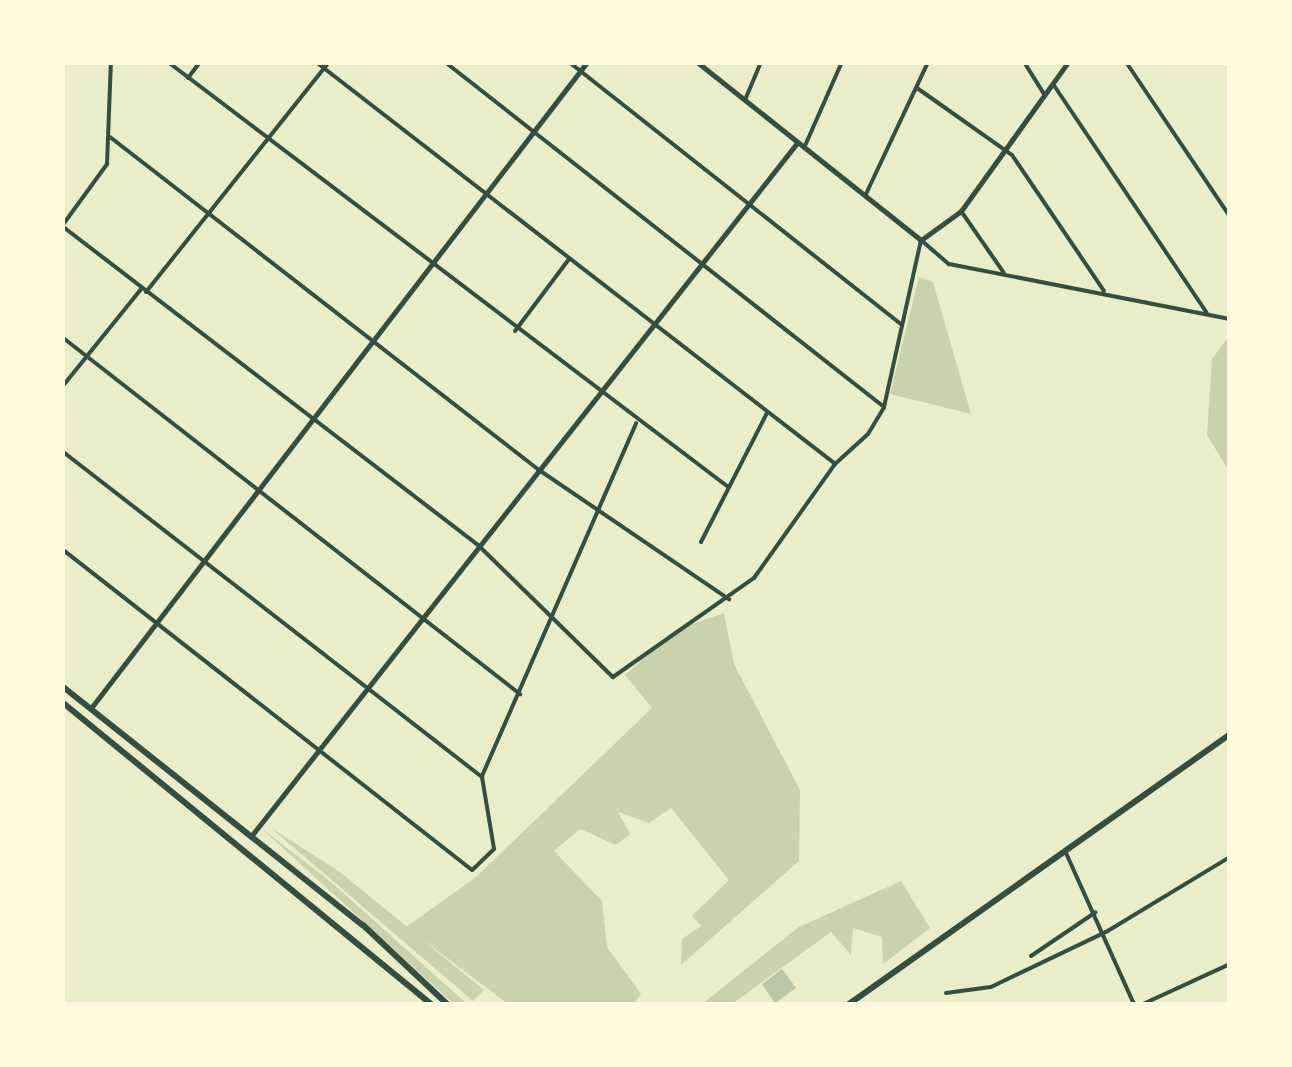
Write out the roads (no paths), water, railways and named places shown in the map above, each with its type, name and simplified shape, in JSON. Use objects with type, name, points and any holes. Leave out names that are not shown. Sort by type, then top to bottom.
[{"type":"main road","points":[[62,686],[252,835],[448,1004]]},
{"type":"main road","points":[[62,702],[431,1004]]},
{"type":"main road","points":[[849,1004],[1230,734]]},
{"type":"street","points":[[110,62],[107,164],[62,226],[478,545],[555,614],[614,677],[754,578],[834,464],[884,407],[921,240],[961,211],[1068,62]]},
{"type":"street","points":[[168,62],[598,396],[727,486]]},
{"type":"street","points":[[188,78],[200,62]]},
{"type":"street","points":[[316,62],[834,464]]},
{"type":"street","points":[[62,387],[214,213],[329,62]]},
{"type":"street","points":[[445,62],[884,407]]},
{"type":"street","points":[[569,62],[902,324]]},
{"type":"street","points":[[91,708],[587,62]]},
{"type":"street","points":[[697,62],[949,264],[1230,319]]},
{"type":"street","points":[[745,101],[761,62]]},
{"type":"street","points":[[804,148],[842,62]]},
{"type":"street","points":[[865,196],[928,62]]},
{"type":"street","points":[[1024,62],[1045,96]]},
{"type":"street","points":[[1126,62],[1230,217]]},
{"type":"street","points":[[1053,84],[1206,312]]},
{"type":"street","points":[[917,88],[1006,150],[1104,292]]},
{"type":"street","points":[[110,136],[214,213],[539,470],[600,505],[729,599]]},
{"type":"street","points":[[252,835],[798,143]]},
{"type":"street","points":[[961,211],[1005,275]]},
{"type":"street","points":[[515,332],[570,259]]},
{"type":"street","points":[[62,337],[520,694]]},
{"type":"street","points":[[701,542],[766,413]]},
{"type":"street","points":[[62,550],[472,870],[494,849],[482,777],[636,424]]},
{"type":"street","points":[[62,451],[482,777]]},
{"type":"street","points":[[1066,853],[1106,932],[1134,1004]]},
{"type":"street","points":[[946,994],[991,987],[1106,932],[1230,858]]},
{"type":"street","points":[[1031,956],[1096,912]]},
{"type":"street","points":[[1143,1004],[1230,964]]}]
